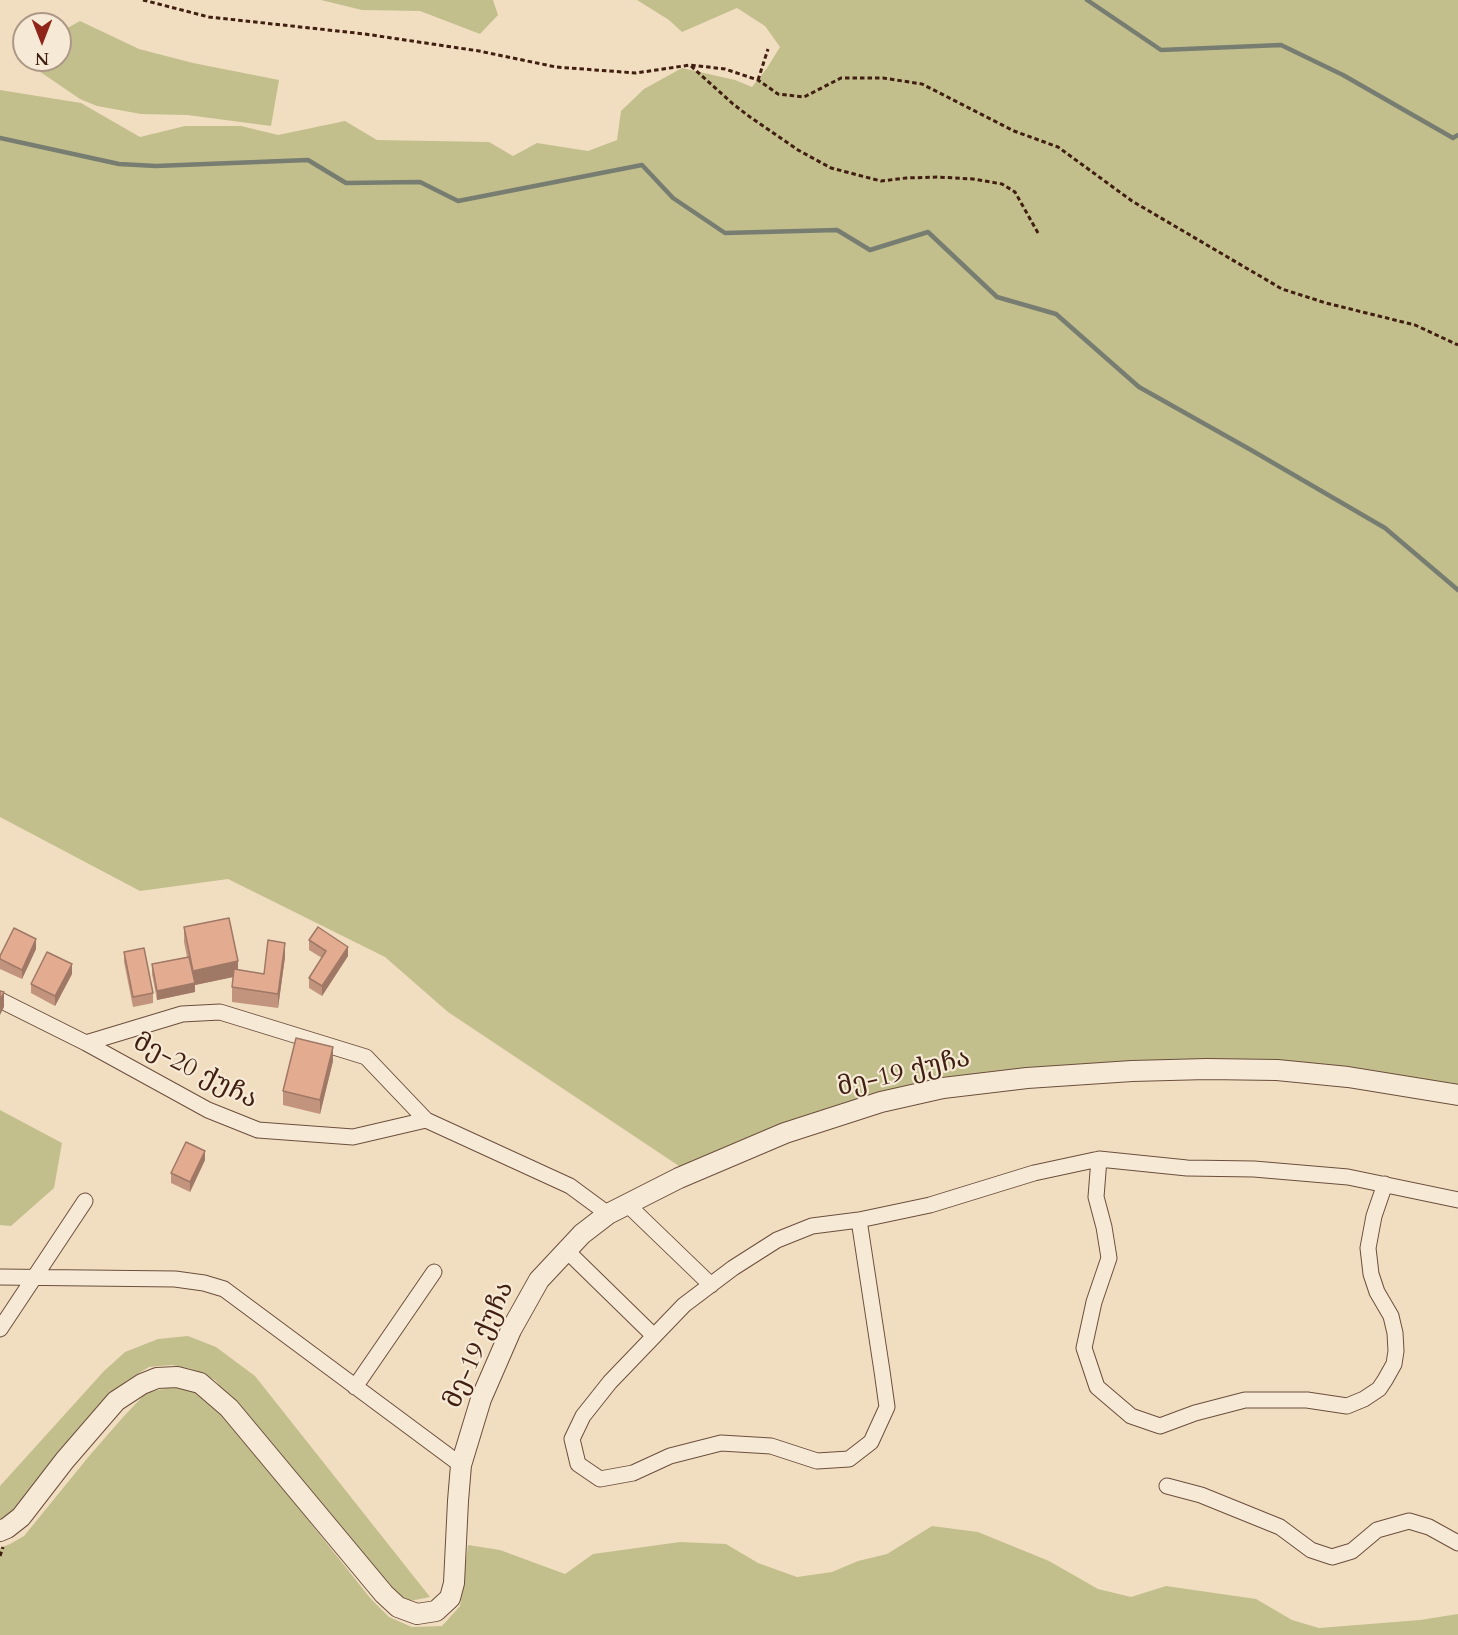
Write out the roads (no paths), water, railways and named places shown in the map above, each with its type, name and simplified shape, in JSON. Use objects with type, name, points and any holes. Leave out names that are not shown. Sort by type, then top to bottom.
[{"type":"street","name":"მე-20 ქუჩა","points":[[0,1000],[86,1043],[208,1110],[258,1130],[353,1137],[426,1120]]},
{"type":"street","points":[[86,1043],[182,1014],[220,1012],[366,1057],[426,1120],[570,1186],[608,1214]]},
{"type":"street","name":"მე-19 ქუჩა","points":[[0,1531],[21,1517],[65,1460],[117,1401],[142,1384],[158,1378],[177,1377],[200,1383],[229,1408],[384,1594],[398,1606],[417,1614],[436,1611],[450,1598],[454,1583],[461,1465],[481,1399],[511,1330],[539,1280],[582,1234],[608,1214],[679,1178],[785,1134],[881,1102],[943,1088],[1027,1078],[1207,1069],[1277,1070],[1348,1077],[1458,1095]]},
{"type":"street","points":[[1099,1159],[1096,1197],[1104,1227],[1108,1258],[1094,1302],[1084,1348],[1097,1386],[1131,1416],[1160,1426],[1195,1413],[1245,1400],[1307,1400],[1347,1406],[1379,1389],[1394,1364],[1396,1351],[1391,1316],[1377,1292],[1371,1274],[1368,1248],[1374,1216],[1385,1184]]},
{"type":"street","points":[[859,1220],[886,1407],[871,1442],[849,1459],[817,1461],[771,1446],[721,1443],[670,1456],[633,1473],[600,1479],[578,1464],[572,1439],[582,1416],[610,1382],[684,1305],[733,1268],[777,1240],[812,1226],[859,1220],[930,1205],[1034,1173],[1099,1159],[1187,1168],[1254,1169],[1348,1177],[1458,1200]]},
{"type":"street","points":[[0,1329],[86,1201]]},
{"type":"street","points":[[628,1205],[711,1285]]},
{"type":"street","points":[[566,1250],[654,1336]]},
{"type":"street","points":[[355,1386],[434,1272]]},
{"type":"street","points":[[0,1277],[175,1279],[204,1283],[224,1289],[461,1465]]},
{"type":"street","points":[[1167,1486],[1201,1496],[1280,1527],[1311,1550],[1332,1557],[1352,1551],[1377,1530],[1409,1521],[1430,1527],[1458,1543]]},
{"type":"waterway","points":[[1087,0],[1161,50],[1281,45],[1343,75],[1453,138],[1458,135]]},
{"type":"waterway","points":[[0,138],[119,164],[156,166],[308,160],[346,183],[420,182],[458,201],[642,165],[673,198],[725,233],[837,230],[870,250],[928,232],[997,297],[1056,314],[1139,387],[1385,528],[1458,590]]}]
